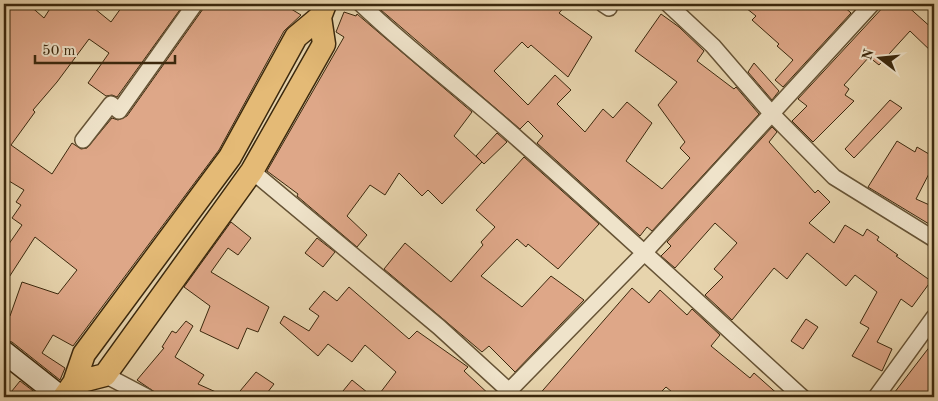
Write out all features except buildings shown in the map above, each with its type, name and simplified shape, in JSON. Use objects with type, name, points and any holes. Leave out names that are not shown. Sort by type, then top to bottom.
[{"type":"main road","points":[[66,392],[106,375],[252,171],[324,44],[322,11]]},
{"type":"main road","points":[[66,392],[84,354],[230,157],[296,37],[322,11]]},
{"type":"main road","points":[[4,352],[66,392]]},
{"type":"street","points":[[83,140],[111,104],[119,111],[195,4]]},
{"type":"street","points":[[361,4],[403,44],[463,91],[512,134],[802,397]]},
{"type":"street","points":[[668,4],[713,46],[771,113],[834,178],[934,239]]},
{"type":"street","points":[[252,171],[439,327],[505,394],[644,253],[872,4]]},
{"type":"street","points":[[876,397],[934,317]]},
{"type":"street","points":[[106,375],[147,397]]}]
